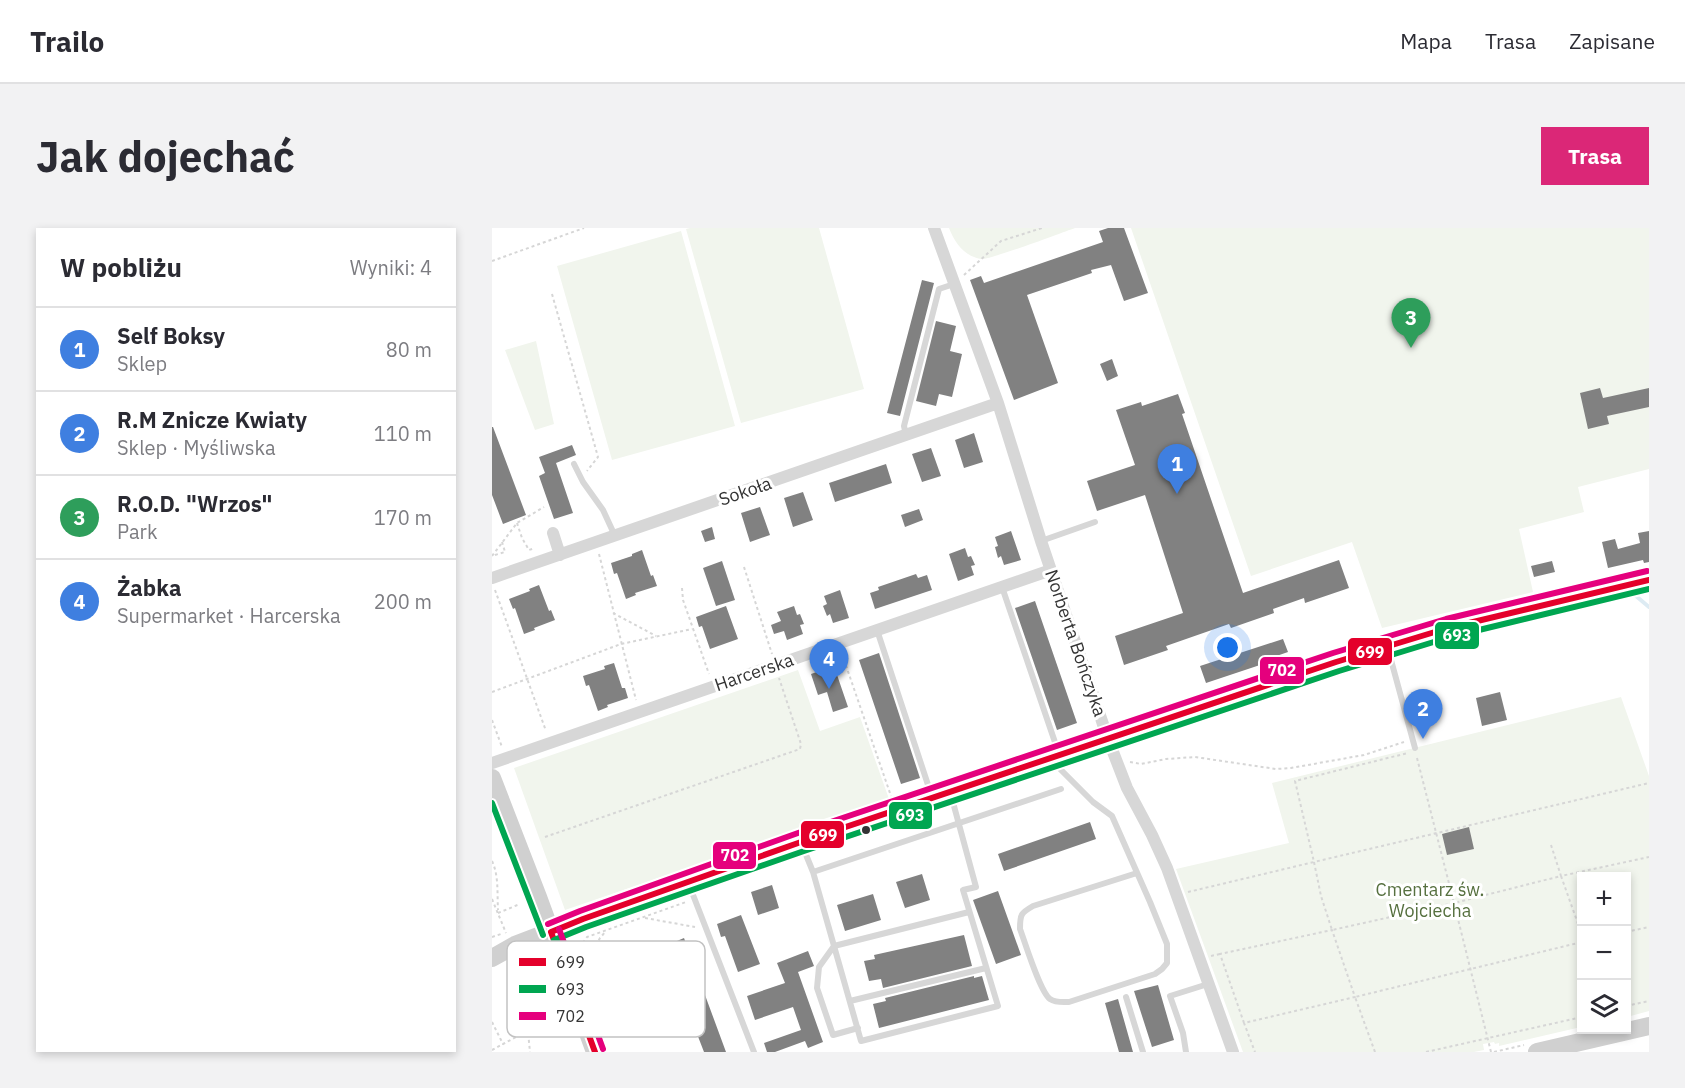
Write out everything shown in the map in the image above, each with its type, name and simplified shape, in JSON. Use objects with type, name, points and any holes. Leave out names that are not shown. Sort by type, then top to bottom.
[{"type":"street","name":"Norberta Bończyka","points":[[934,228],[998,404],[1041,541],[1108,739],[1127,788],[1167,867],[1233,1052]]},
{"type":"street","name":"Sokoła","points":[[492,578],[998,404]]},
{"type":"street","points":[[553,533],[560,555]]},
{"type":"street","name":"Harcerska","points":[[492,763],[1051,570]]},
{"type":"street","points":[[526,941],[801,842],[1387,646],[1492,616],[1649,580]]},
{"type":"street","points":[[492,778],[554,941]]},
{"type":"street","points":[[492,958],[507,950]]},
{"type":"street","points":[[1537,1052],[1649,1026]]},
{"type":"street","points":[[590,1037],[595,1052]]},
{"type":"lane","points":[[906,435],[904,426],[939,289],[954,284]]},
{"type":"lane","points":[[574,464],[603,510],[615,536]]},
{"type":"lane","points":[[1041,541],[1095,522]]},
{"type":"lane","points":[[1002,587],[1055,756],[1094,802],[1112,816],[1137,873],[1167,945],[1167,963],[1155,974],[1069,1002],[1049,999],[1042,990],[1020,929],[1022,913],[1033,906],[1137,873]]},
{"type":"lane","points":[[801,842],[813,872],[861,1041],[998,1006],[963,890],[976,887],[959,823],[941,795],[877,630]]},
{"type":"lane","points":[[1387,646],[1414,748]]},
{"type":"lane","points":[[813,872],[1061,789]]},
{"type":"lane","points":[[688,881],[754,1052]]},
{"type":"lane","points":[[858,1028],[833,1035],[818,988],[819,967],[834,946],[969,912]]},
{"type":"lane","points":[[850,1001],[986,968]]},
{"type":"lane","points":[[1186,1052],[1183,1033],[1170,996],[1209,984]]},
{"type":"lane","points":[[1126,997],[1143,1052]]},
{"type":"path","points":[[492,261],[585,228]]},
{"type":"path","points":[[954,284],[1001,241],[1042,228]]},
{"type":"path","points":[[552,294],[598,457],[581,477]]},
{"type":"path","points":[[492,556],[517,522],[544,507]]},
{"type":"path","points":[[517,522],[522,538],[530,550],[536,548]]},
{"type":"path","points":[[492,556],[505,552],[502,542]]},
{"type":"path","points":[[596,543],[640,712]]},
{"type":"path","points":[[744,567],[772,654]]},
{"type":"path","points":[[682,588],[683,600],[692,629],[713,686]]},
{"type":"path","points":[[496,592],[550,742]]},
{"type":"path","points":[[613,613],[657,636]]},
{"type":"path","points":[[492,692],[621,644],[692,629]]},
{"type":"path","points":[[838,643],[896,810]]},
{"type":"path","points":[[545,837],[800,749],[801,744],[777,672]]},
{"type":"path","points":[[492,720],[507,758]]},
{"type":"path","points":[[1127,761],[1141,764],[1195,757],[1283,769],[1364,754],[1408,741],[1414,748]]},
{"type":"path","points":[[1376,1052],[1332,930],[1295,781],[1415,751],[1491,1052]]},
{"type":"path","points":[[1188,891],[1649,783]]},
{"type":"path","points":[[1551,845],[1578,926]]},
{"type":"path","points":[[1211,956],[1454,903],[1649,857]]},
{"type":"path","points":[[492,861],[497,879],[498,913]]},
{"type":"path","points":[[492,899],[506,932]]},
{"type":"path","points":[[583,941],[589,936],[694,899]]},
{"type":"path","points":[[498,913],[520,904]]},
{"type":"path","points":[[643,918],[701,928]]},
{"type":"path","points":[[1631,931],[1649,927]]},
{"type":"path","points":[[598,941],[606,930]]},
{"type":"path","points":[[1245,1023],[1577,943]]},
{"type":"path","points":[[1220,954],[1255,1052]]},
{"type":"path","points":[[1631,1005],[1649,1001]]},
{"type":"path","points":[[1426,1052],[1577,1018]]},
{"type":"path","points":[[492,1022],[503,1044]]},
{"type":"path","points":[[492,1050],[515,1037]]},
{"type":"path","points":[[529,1037],[530,1052]]},
{"type":"green space","points":[[819,228],[864,389],[741,423],[686,229]]},
{"type":"green space","points":[[949,228],[1075,228],[981,259],[961,248]]},
{"type":"green space","points":[[1131,228],[1649,228],[1649,469],[1578,487],[1584,512],[1519,529],[1533,592],[1382,628],[1352,542],[1251,576]]},
{"type":"green space","points":[[681,231],[735,426],[612,460],[557,266]]},
{"type":"green space","points":[[536,341],[554,424],[535,430],[505,350]]},
{"type":"green space","points":[[798,670],[820,731],[860,717],[889,799],[565,910],[514,768]]},
{"type":"green space","name":"Cmentarz św. Wojciecha","points":[[1621,697],[1649,776],[1649,1011],[1631,1016],[1631,872],[1577,872],[1577,1028],[1499,1046],[1499,1043],[1494,1042],[1483,1044],[1484,1050],[1474,1052],[1243,1052],[1176,869],[1289,843],[1272,783]]},
{"type":"building","points":[[1108,228],[1124,228],[1148,293],[1124,301],[1111,265],[1091,270],[1092,273],[1027,295],[1058,383],[1014,400],[970,280],[981,276],[984,283],[1103,242],[1099,231]]},
{"type":"building","points":[[922,280],[934,283],[900,416],[887,413]]},
{"type":"building","points":[[936,321],[956,326],[950,351],[962,354],[952,397],[939,394],[936,406],[916,401]]},
{"type":"building","points":[[1112,359],[1118,376],[1107,381],[1100,364]]},
{"type":"building","points":[[1600,388],[1603,398],[1649,388],[1649,407],[1607,416],[1609,424],[1588,429],[1580,393]]},
{"type":"building","points":[[1178,394],[1185,413],[1182,414],[1243,593],[1339,560],[1349,588],[1305,603],[1304,598],[1273,609],[1274,613],[1231,628],[1229,624],[1166,646],[1168,650],[1124,665],[1115,636],[1183,613],[1145,495],[1097,511],[1087,481],[1135,465],[1116,410],[1141,402],[1142,406]]},
{"type":"building","points":[[492,427],[526,515],[503,524],[492,495]]},
{"type":"building","points":[[974,433],[983,462],[964,468],[955,440]]},
{"type":"building","points":[[572,445],[576,455],[556,463],[573,513],[554,519],[539,476],[545,473],[539,457]]},
{"type":"building","points":[[931,448],[941,476],[922,482],[912,454]]},
{"type":"building","points":[[886,464],[892,483],[835,502],[829,483]]},
{"type":"building","points":[[803,492],[813,520],[793,527],[784,498]]},
{"type":"building","points":[[760,507],[770,535],[750,542],[741,513]]},
{"type":"building","points":[[919,509],[923,520],[905,527],[901,515]]},
{"type":"building","points":[[712,527],[715,539],[705,542],[701,531]]},
{"type":"building","points":[[1011,531],[1021,560],[1004,565],[1001,556],[998,558],[995,537]]},
{"type":"building","points":[[1649,531],[1649,562],[1644,563],[1643,560],[1608,568],[1602,542],[1615,539],[1618,549],[1640,543],[1638,533]]},
{"type":"building","points":[[965,548],[968,557],[971,556],[975,565],[971,566],[974,575],[958,581],[949,554]]},
{"type":"building","points":[[642,550],[657,586],[635,593],[636,595],[626,599],[611,563]]},
{"type":"building","points":[[722,561],[735,600],[716,606],[703,568]]},
{"type":"building","points":[[1552,561],[1555,572],[1534,577],[1531,566]]},
{"type":"building","points":[[916,574],[918,578],[927,575],[932,590],[875,609],[870,593],[879,590],[878,587]]},
{"type":"building","points":[[539,585],[555,620],[524,634],[515,608],[513,609],[509,599]]},
{"type":"building","points":[[840,590],[849,618],[833,623],[830,614],[827,616],[823,606],[827,604],[824,596]]},
{"type":"building","points":[[1035,601],[1077,723],[1057,730],[1015,608]]},
{"type":"building","points":[[726,606],[738,639],[710,649],[702,626],[699,627],[696,617]]},
{"type":"building","points":[[794,606],[804,624],[800,625],[803,634],[787,640],[784,631],[774,634],[771,625],[781,621],[777,612]]},
{"type":"building","points":[[1283,639],[1288,652],[1262,661],[1263,664],[1206,683],[1200,666]]},
{"type":"building","points":[[879,653],[920,778],[901,784],[859,660]]},
{"type":"building","points":[[614,663],[622,688],[625,688],[628,698],[607,705],[608,707],[598,711],[589,685],[586,686],[583,676],[605,669],[604,666]]},
{"type":"building","points":[[834,666],[848,707],[833,712],[827,692],[818,695],[811,674]]},
{"type":"building","points":[[1500,692],[1507,720],[1482,726],[1476,698]]},
{"type":"building","points":[[1090,822],[1096,839],[1004,871],[998,854]]},
{"type":"building","points":[[1469,827],[1474,849],[1447,855],[1442,834]]},
{"type":"building","points":[[922,874],[930,900],[905,908],[896,882]]},
{"type":"building","points":[[772,885],[779,908],[758,915],[751,892]]},
{"type":"building","points":[[998,891],[1021,955],[996,964],[973,900]]},
{"type":"building","points":[[873,894],[881,920],[845,931],[837,905]]},
{"type":"building","points":[[741,915],[760,964],[738,972],[725,936],[721,937],[717,924]]},
{"type":"building","points":[[964,935],[972,966],[883,988],[881,979],[869,981],[864,961],[875,959],[874,955]]},
{"type":"building","points":[[808,951],[814,966],[798,972],[823,1042],[808,1048],[805,1041],[775,1052],[767,1052],[764,1043],[801,1030],[793,1007],[755,1020],[747,996],[785,983],[777,963]]},
{"type":"building","points":[[974,976],[974,978],[982,976],[989,1000],[879,1028],[873,1004],[886,1001],[885,998]]},
{"type":"building","points":[[1158,985],[1174,1040],[1152,1047],[1134,991]]},
{"type":"building","points":[[705,995],[726,1052],[704,1052],[698,1037],[705,1037]]},
{"type":"building","points":[[1118,999],[1133,1052],[1119,1052],[1105,1003]]},
{"type":"waterway","points":[[1636,596],[1649,607]]},
{"type":"transit line","name":"702","points":[[548,924],[798,833],[1333,653],[1446,619],[1647,571]]},
{"type":"transit line","name":"699","points":[[551,932],[801,842],[1336,662],[1448,628],[1649,580]]},
{"type":"transit line","name":"693","points":[[554,940],[804,851],[1339,671],[1450,637],[1649,589]]},
{"type":"transit line","name":"693","points":[[492,803],[543,935]]},
{"type":"transit line","name":"702","points":[[559,929],[563,941]]},
{"type":"transit line","name":"699","points":[[551,932],[554,941]]},
{"type":"transit line","name":"699","points":[[590,1037],[595,1052]]},
{"type":"transit line","name":"702","points":[[599,1037],[603,1049]]},
{"type":"place","name":"R.O.D. \"Wrzos\"","points":[[1411,348]]},
{"type":"place","name":"Self Boksy","points":[[1177,494]]},
{"type":"place","name":"Żabka","points":[[829,689]]},
{"type":"place","name":"R.M Znicze Kwiaty","points":[[1423,739]]}]
